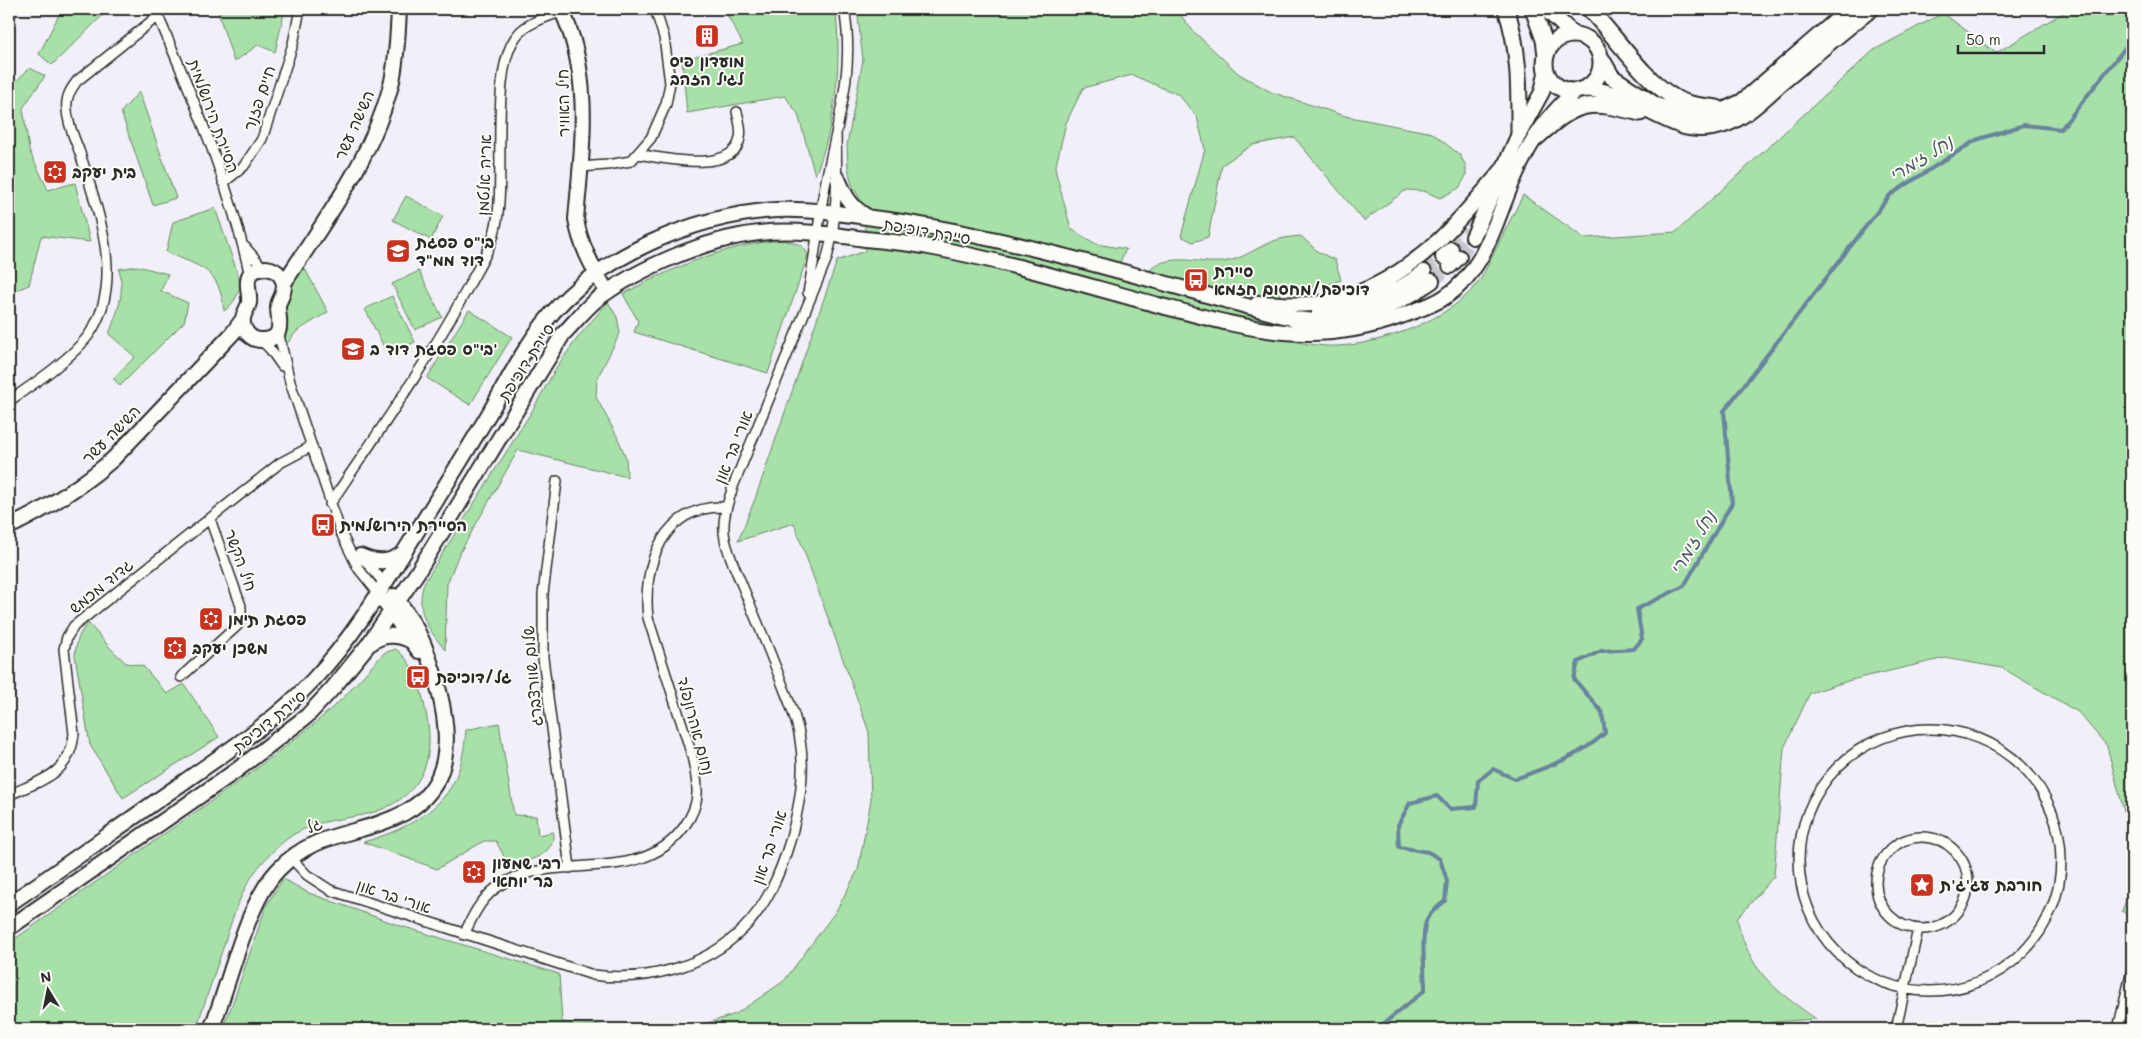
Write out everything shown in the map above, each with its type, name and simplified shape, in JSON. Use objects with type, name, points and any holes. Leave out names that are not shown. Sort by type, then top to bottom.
[{"type":"main road","name":"השישה עשר","points":[[278,331],[281,321],[278,306],[284,292],[284,283],[347,184],[373,135],[383,109],[392,81],[397,50],[399,9]]},
{"type":"main road","points":[[1506,9],[1515,46],[1519,76],[1519,134]]},
{"type":"main road","points":[[1470,234],[1480,225],[1496,182],[1542,92],[1546,73],[1546,55],[1544,40],[1533,9]]},
{"type":"main road","points":[[1546,9],[1574,35]]},
{"type":"main road","points":[[1589,9],[1653,82],[1672,97],[1692,105],[1728,109]]},
{"type":"main road","points":[[1546,55],[1556,40],[1565,36],[1583,36],[1592,41],[1598,49],[1612,77],[1657,106],[1694,117],[1718,113],[1742,102],[1850,9]]},
{"type":"main road","points":[[1536,138],[1569,111],[1582,106],[1599,105],[1624,109],[1700,129],[1726,124],[1738,118],[1871,9]]},
{"type":"main road","name":"חיל האוויר","points":[[562,10],[575,41],[580,63],[583,98],[578,200],[600,271],[611,290]]},
{"type":"main road","points":[[1580,90],[1591,84],[1598,77],[1601,68],[1601,58]]},
{"type":"main road","points":[[1546,73],[1555,85],[1562,88],[1580,90],[1600,89],[1617,94],[1672,122]]},
{"type":"main road","name":"סיירת דוכיפת","points":[[9,928],[237,770],[307,716],[368,645],[395,606],[563,334],[593,303],[650,267],[689,251],[756,233],[782,231],[832,235],[928,247],[979,258],[1263,331],[1314,333],[1368,327],[1426,307],[1445,297],[1461,283],[1477,264],[1488,244],[1515,175],[1536,138],[1561,104],[1580,90]]},
{"type":"main road","points":[[1230,301],[1287,305],[1324,303],[1356,294],[1374,286],[1414,262],[1436,245],[1503,169]]},
{"type":"main road","points":[[838,179],[845,196],[853,207],[869,217]]},
{"type":"main road","name":"סיירת דוכיפת","points":[[9,904],[219,757],[293,701],[337,652],[382,589],[545,321],[582,284],[600,271],[640,248],[681,231],[716,220],[748,212],[783,209],[869,217],[985,237],[1255,309],[1301,312],[1340,309],[1376,298],[1428,277]]},
{"type":"main road","name":"השישה עשר","points":[[250,276],[257,270],[292,262],[309,245]]},
{"type":"main road","points":[[268,269],[281,276],[284,283]]},
{"type":"main road","points":[[250,276],[246,285],[249,302],[243,319],[245,331],[256,339]]},
{"type":"main road","name":"השישה עשר","points":[[9,527],[62,498],[91,478],[113,459],[222,345],[243,319]]},
{"type":"main road","points":[[222,345],[234,339],[269,339],[278,331]]},
{"type":"main road","points":[[360,556],[372,561],[384,562],[395,559],[405,551]]},
{"type":"main road","name":"גל","points":[[211,1029],[223,1001],[250,918],[266,886],[276,872],[291,858],[313,844],[331,836],[364,828],[403,814],[417,805],[436,784],[445,757],[446,723],[439,692],[424,643],[382,589]]},
{"type":"main road","name":"גל","points":[[395,606],[439,692]]},
{"type":"main road","points":[[368,645],[376,639],[386,636],[406,637],[414,642]]},
{"type":"street","name":"חיים פזנר","points":[[222,183],[244,166],[262,140],[293,44],[300,9]]},
{"type":"street","points":[[580,167],[630,161],[651,138],[666,104],[670,82],[664,37],[655,9]]},
{"type":"street","points":[[836,134],[848,70],[848,30],[844,9]]},
{"type":"street","name":"אריה אלטמן","points":[[330,504],[433,347],[486,252],[495,232],[497,220],[501,99],[505,61],[511,44],[519,33],[529,25],[562,10]]},
{"type":"street","name":"הסיירת הירושלמית","points":[[157,12],[196,104],[250,276]]},
{"type":"street","points":[[10,397],[70,355],[88,336],[102,307],[106,285],[105,248],[100,223],[68,115],[70,91],[77,81],[157,12]]},
{"type":"street","points":[[638,154],[678,161],[714,160],[729,155],[738,146],[741,137],[737,112]]},
{"type":"street","name":"אורי בר און","points":[[291,858],[307,875],[330,890],[464,935],[593,975],[637,977],[686,965],[735,937],[753,919],[766,901],[785,857],[797,817],[802,765],[800,740],[780,677],[725,540],[726,507],[806,305],[824,268],[835,214],[838,179],[836,134]]},
{"type":"street","name":"אורי בר און","points":[[806,305],[820,213],[836,134]]},
{"type":"street","name":"הסיירת הירושלמית","points":[[239,236],[247,250],[268,269]]},
{"type":"street","points":[[278,331],[290,382],[341,533],[358,568],[382,589]]},
{"type":"street","points":[[256,339],[276,356],[290,382]]},
{"type":"street","name":"גדוד מכמש","points":[[9,795],[56,773],[69,757],[74,734],[64,649],[67,637],[74,626],[280,463],[312,446]]},
{"type":"street","name":"שלום שוורצברג","points":[[557,481],[543,594],[543,658],[570,868]]},
{"type":"street","name":"נחום אהרונפלד","points":[[464,935],[475,912],[486,896],[512,879],[549,868],[614,865],[634,861],[651,855],[669,844],[680,834],[696,805],[698,791],[691,750],[648,618],[646,598],[648,577],[652,560],[658,547],[673,527],[688,515],[702,509],[713,506],[726,507]]},
{"type":"street","name":"חיל הקשר","points":[[181,677],[237,626],[241,616],[241,606],[237,592],[210,518]]},
{"type":"street","points":[[341,533],[360,556],[382,589]]},
{"type":"street","points":[[1940,729],[1975,736],[2001,749],[2027,770],[2040,786],[2052,810],[2058,829],[2062,851],[2060,885],[2054,905],[2044,925],[2032,942],[2015,960],[1996,974],[1952,990],[1926,991],[1904,988],[1881,982],[1854,967],[1830,945],[1813,920],[1801,888],[1798,855],[1805,820],[1817,792],[1836,768],[1858,750],[1888,735],[1912,730],[1940,729]]},
{"type":"street","points":[[1925,837],[1938,840],[1955,852],[1966,871],[1968,883],[1966,896],[1961,907],[1952,917],[1941,925],[1918,929],[1898,922],[1890,916],[1880,903],[1876,886],[1877,874],[1884,856],[1910,839],[1925,837]]},
{"type":"street","points":[[1896,1029],[1918,929]]},
{"type":"street","points":[[2118,1029],[2132,970]]},
{"type":"green space","points":[[60,9],[106,9],[107,11],[52,65],[39,54],[60,13]]},
{"type":"green space","points":[[217,9],[285,9],[275,52],[258,45],[234,62]]},
{"type":"green space","points":[[724,9],[835,9],[838,49],[836,93],[828,136],[815,175],[798,114],[785,96],[687,113],[682,60],[743,44]]},
{"type":"green space","points":[[857,9],[1176,9],[1192,30],[1239,74],[1271,92],[1345,116],[1432,133],[1460,155],[1466,166],[1466,176],[1459,188],[1440,198],[1424,191],[1406,190],[1364,221],[1294,137],[1252,145],[1222,165],[1208,237],[1193,242],[1181,236],[1205,149],[1197,117],[1179,95],[1132,75],[1083,88],[1066,123],[1055,169],[1071,229],[1096,244],[1126,249],[1119,264],[1150,271],[1152,267],[1171,260],[1228,261],[1239,258],[1266,244],[1301,236],[1318,252],[1335,260],[1341,280],[1328,285],[1280,292],[1277,337],[1307,344],[1338,346],[1375,340],[1415,327],[1453,306],[1468,294],[1480,280],[1523,195],[1584,238],[1676,232],[1874,50],[1943,13],[1996,53],[2069,9],[2132,9],[2132,858],[2128,827],[2107,746],[2078,712],[2002,668],[1945,658],[1851,680],[1810,693],[1784,748],[1774,876],[1737,919],[1742,938],[1749,953],[1766,978],[1788,998],[1816,1019],[1774,1022],[1749,1029],[654,1029],[695,1027],[736,1014],[784,981],[836,911],[858,870],[871,800],[869,732],[794,523],[738,541],[755,499],[837,261],[865,251],[865,208],[852,185],[848,168],[847,145],[863,60]]},
{"type":"green space","points":[[30,68],[45,76],[23,108],[29,150],[48,190],[75,183],[90,242],[41,236],[29,285],[9,293],[9,88]]},
{"type":"green space","points":[[139,92],[176,198],[153,205],[121,112]]},
{"type":"green space","points":[[406,196],[443,216],[431,240],[393,220]]},
{"type":"green space","points":[[215,208],[241,283],[235,299],[224,311],[222,296],[213,277],[199,266],[166,252],[173,222]]},
{"type":"green space","points":[[782,240],[801,246],[808,255],[768,373],[634,332],[638,321],[623,294],[681,266],[720,252]]},
{"type":"green space","points":[[137,266],[168,274],[161,291],[188,303],[184,322],[120,386],[113,378],[135,357],[109,334],[118,310],[121,295],[119,269]]},
{"type":"green space","points":[[304,267],[328,312],[297,331],[286,345],[282,334],[285,295]]},
{"type":"green space","points":[[419,271],[442,317],[415,330],[392,284]]},
{"type":"green space","points":[[392,296],[415,342],[388,355],[365,309]]},
{"type":"green space","points":[[608,302],[617,317],[620,333],[597,379],[596,397],[618,438],[626,458],[627,477],[518,450],[458,556],[447,584],[445,650],[424,619],[421,602],[424,583],[532,411],[556,368],[579,336]]},
{"type":"green space","points":[[469,310],[512,337],[470,405],[427,378]]},
{"type":"green space","points":[[88,623],[126,663],[143,666],[167,694],[184,684],[219,737],[123,798],[90,745],[75,656],[78,638]]},
{"type":"green space","points":[[396,649],[403,655],[417,678],[426,713],[429,748],[426,763],[420,777],[412,789],[386,808],[368,814],[323,822],[306,828],[283,842],[261,864],[247,884],[237,907],[196,1029],[9,1029],[9,943],[244,778],[313,725],[343,698],[384,653]]},
{"type":"green space","points":[[499,723],[514,815],[536,816],[538,835],[553,832],[550,847],[545,852],[532,859],[509,866],[496,841],[484,841],[437,869],[363,842],[406,826],[432,809],[452,786],[464,751],[466,730]]},
{"type":"green space","points":[[2132,863],[2132,919],[2122,911],[2129,892]]},
{"type":"green space","points":[[283,879],[309,893],[398,925],[559,974],[562,1022],[644,1029],[222,1029],[266,906]]},
{"type":"waterway","name":"נחל זימרי","points":[[1377,1029],[1425,990],[1424,931],[1428,917],[1445,901],[1447,881],[1440,859],[1428,852],[1399,847],[1398,825],[1410,803],[1437,796],[1450,809],[1476,807],[1478,781],[1493,769],[1515,779],[1551,766],[1574,755],[1605,733],[1602,712],[1574,679],[1578,662],[1601,651],[1634,649],[1642,639],[1637,609],[1684,586],[1732,503],[1724,411],[1890,195],[1976,140],[2024,125],[2061,129],[2132,39]]},
{"type":"tunnel","points":[[1451,249],[1467,230]]},
{"type":"tunnel","points":[[1459,257],[1473,237]]},
{"type":"tunnel","points":[[1424,272],[1443,257]]},
{"type":"tunnel","points":[[1432,281],[1450,266]]},
{"type":"place","name":"מועדון פיס לגיל הזהב","points":[[707,36]]},
{"type":"place","name":"בית יעקב","points":[[55,172]]},
{"type":"place","name":"בי\"ס פסגת דוד ממ\"ד","points":[[398,251]]},
{"type":"place","name":"סיירת דוכיפת/מחסום חזמא","points":[[1196,280]]},
{"type":"place","name":"בי\"ס פסגת דוד ב'","points":[[353,349]]},
{"type":"place","name":"הסיירת הירושלמית","points":[[323,525]]},
{"type":"place","name":"פסגת תימן","points":[[211,619]]},
{"type":"place","name":"משכן יעקב","points":[[175,648]]},
{"type":"place","name":"גל/דוכיפת","points":[[418,677]]},
{"type":"place","name":"רבי שמעון בר יוחאי","points":[[474,872]]},
{"type":"place","name":"חורבת עג'ג'ת","points":[[1922,885]]}]
